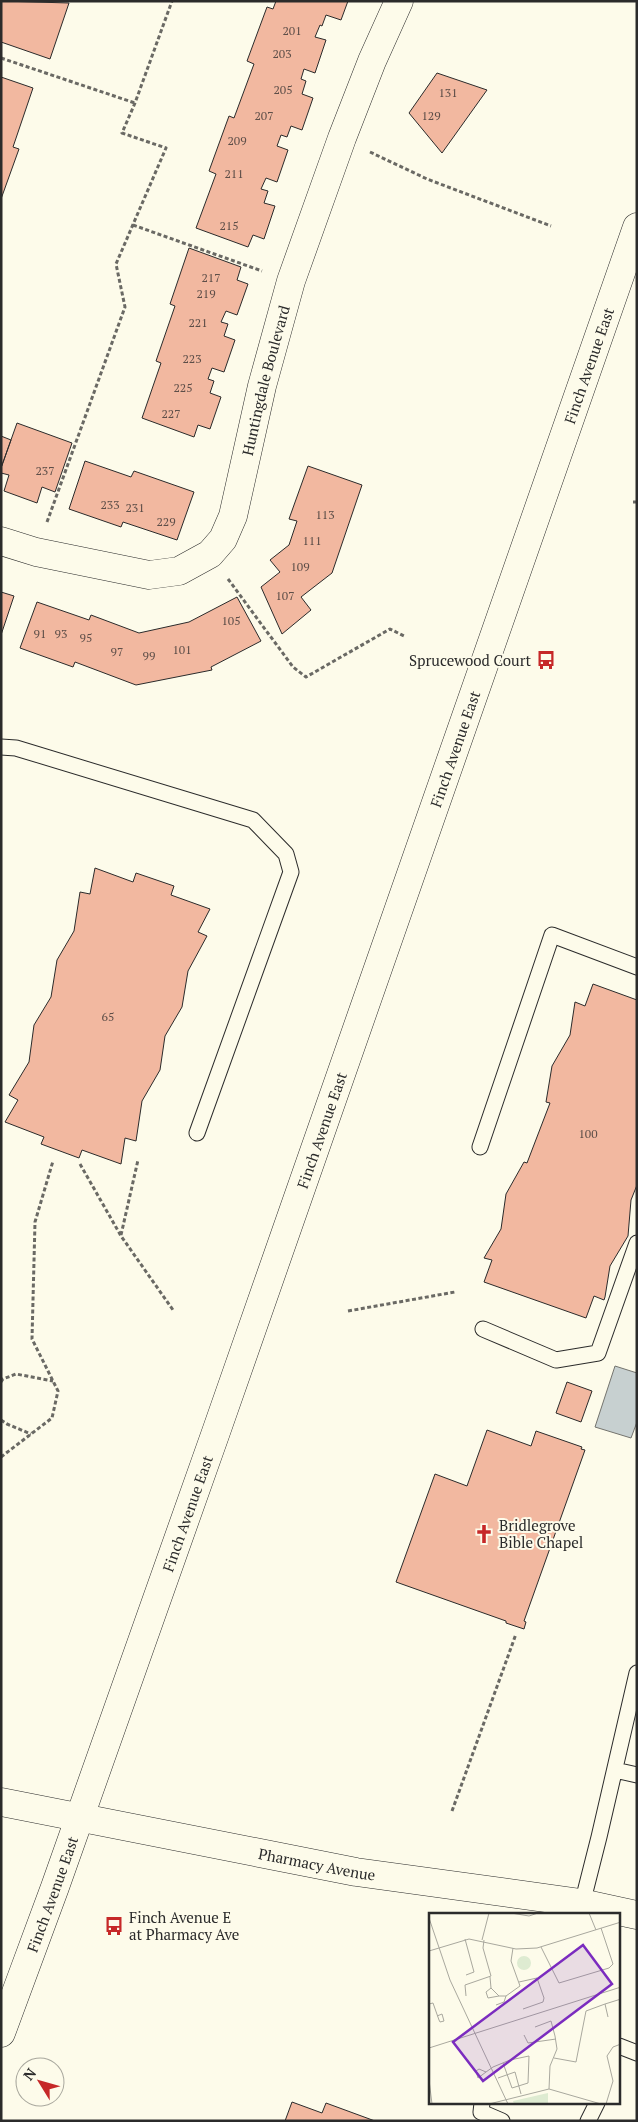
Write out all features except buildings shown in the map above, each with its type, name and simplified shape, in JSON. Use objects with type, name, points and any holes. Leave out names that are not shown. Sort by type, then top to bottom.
[{"type":"main road","name":"Huntingdale Boulevard","points":[[1,541],[36,552],[149,575],[179,571],[210,554],[223,539],[233,516],[262,386],[292,281],[342,138],[372,61],[399,1]]},
{"type":"main road","name":"Finch Avenue East","points":[[1,2033],[216,1432],[637,227]]},
{"type":"main road","name":"Pharmacy Avenue","points":[[1,1802],[356,1872],[581,1909],[618,1913]]},
{"type":"main road","name":"Pharmacy Avenue","points":[[620,1913],[637,1915]]},
{"type":"lane","points":[[1,747],[16,748],[253,820],[286,854],[291,872],[197,1133]]},
{"type":"lane","points":[[480,1147],[552,935],[637,967]]},
{"type":"lane","points":[[483,1329],[556,1360],[598,1353],[637,1243]]},
{"type":"lane","points":[[581,1909],[637,1673]]},
{"type":"lane","points":[[615,1770],[637,1775]]},
{"type":"lane","points":[[620,2046],[637,2052]]},
{"type":"lane","points":[[482,2104],[481,2112],[502,2121]]},
{"type":"lane","points":[[588,2121],[596,2104]]},
{"type":"path","points":[[36,552],[125,307],[116,264],[166,148],[122,133],[136,104],[172,1]]},
{"type":"path","points":[[1,58],[136,104]]},
{"type":"path","points":[[342,138],[427,179],[550,226]]},
{"type":"path","points":[[133,225],[292,281]]},
{"type":"path","points":[[210,554],[293,667],[306,676],[390,629],[404,636]]},
{"type":"path","points":[[121,1236],[138,1160]]},
{"type":"path","points":[[1,1457],[52,1418],[58,1391],[32,1339],[36,1222],[53,1161]]},
{"type":"path","points":[[80,1164],[121,1236],[172,1310]]},
{"type":"path","points":[[348,1310],[454,1292]]},
{"type":"path","points":[[1,1382],[2,1379],[16,1374],[53,1381]]},
{"type":"path","points":[[1,1420],[32,1434]]},
{"type":"path","points":[[452,1811],[516,1634]]},
{"type":"shaded area","points":[[615,1366],[637,1373],[637,1422],[631,1438],[595,1427]]},
{"type":"place","name":"Sprucewood Court","points":[[546,660]]},
{"type":"place","name":"Bridlegrove Bible Chapel","points":[[484,1534]]},
{"type":"place","name":"Finch Avenue E at Pharmacy Ave","points":[[114,1926]]}]
